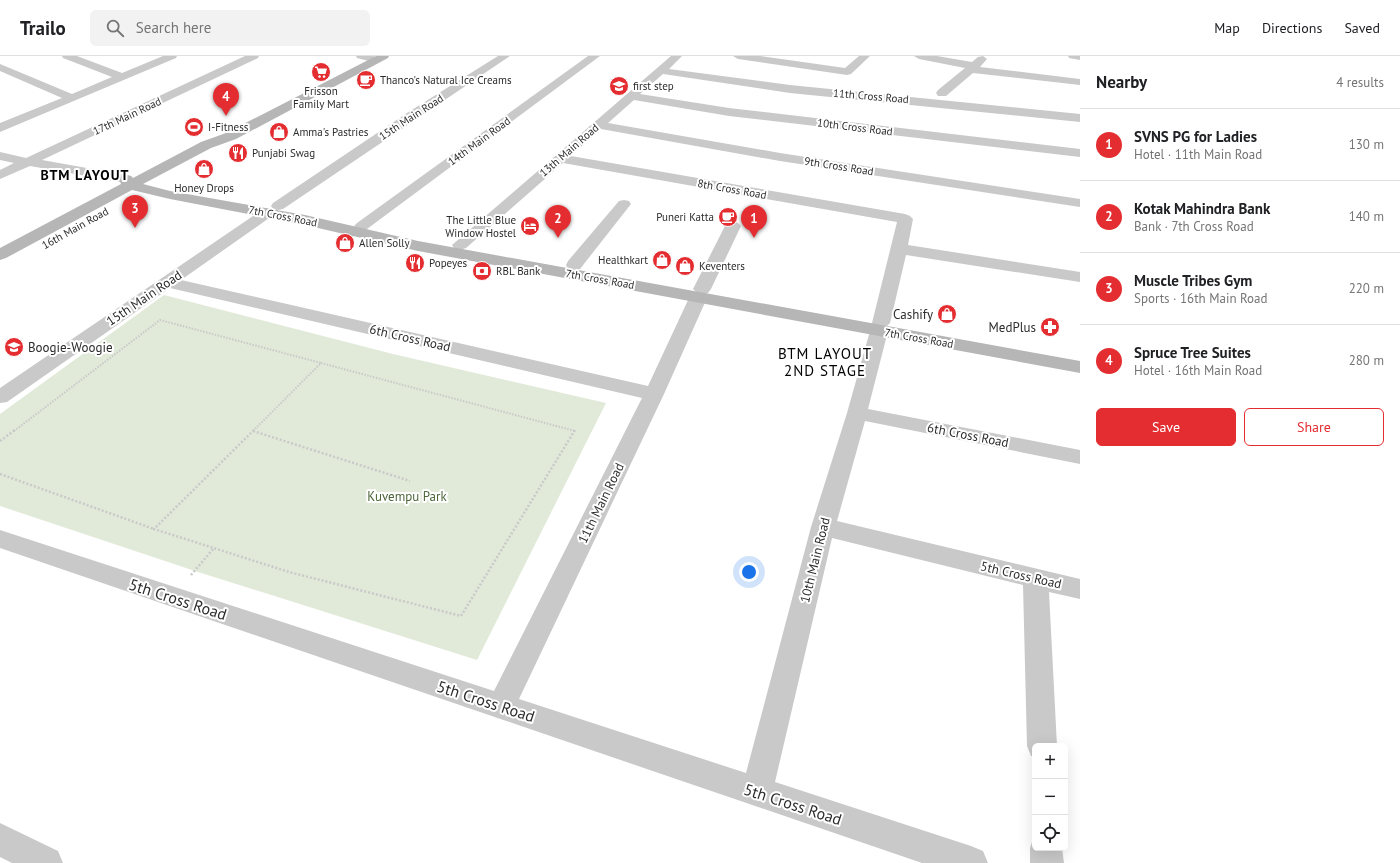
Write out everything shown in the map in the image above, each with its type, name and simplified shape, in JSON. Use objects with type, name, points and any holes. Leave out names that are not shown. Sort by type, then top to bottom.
[{"type":"street","points":[[67,56],[122,77]]},
{"type":"street","points":[[0,128],[16,120],[172,56]]},
{"type":"street","name":"17th Main Road","points":[[0,175],[254,56]]},
{"type":"street","points":[[361,56],[380,58]]},
{"type":"street","name":"15th Main Road","points":[[0,397],[411,116],[505,56]]},
{"type":"street","name":"14th Main Road","points":[[362,226],[595,56]]},
{"type":"street","name":"13th Main Road","points":[[460,245],[631,96],[662,71],[677,56]]},
{"type":"street","points":[[745,56],[847,72],[865,56]]},
{"type":"street","points":[[919,56],[973,68],[1080,82]]},
{"type":"street","points":[[942,93],[973,68],[985,56]]},
{"type":"street","points":[[1073,56],[1080,57]]},
{"type":"street","name":"16th Main Road","points":[[0,255],[139,183],[218,148],[231,136],[380,58]]},
{"type":"street","points":[[0,67],[72,98]]},
{"type":"street","name":"11th Cross Road","points":[[662,71],[790,89],[1080,118]]},
{"type":"street","name":"10th Cross Road","points":[[631,96],[729,112],[1080,154]]},
{"type":"street","points":[[0,113],[16,120]]},
{"type":"street","name":"9th Cross Road","points":[[598,125],[780,157],[1080,203]]},
{"type":"street","name":"7th Cross Road","points":[[0,156],[139,183],[170,195],[273,210],[313,213],[362,226],[574,265],[700,293]]},
{"type":"street","name":"8th Cross Road","points":[[560,158],[905,219]]},
{"type":"street","name":"16th Main Road","points":[[0,269],[139,183]]},
{"type":"street","points":[[574,265],[624,204]]},
{"type":"street","name":"7th Cross Road","points":[[273,210],[305,220],[418,246],[700,293],[1080,367]]},
{"type":"street","name":"10th Main Road","points":[[756,792],[822,527],[857,413],[880,327],[905,219]]},
{"type":"street","name":"11th Main Road","points":[[501,707],[654,394],[700,293],[733,226]]},
{"type":"street","points":[[899,249],[1080,277]]},
{"type":"street","name":"6th Cross Road","points":[[167,282],[654,394]]},
{"type":"street","name":"7th Cross Road","points":[[880,327],[1080,356]]},
{"type":"street","name":"6th Cross Road","points":[[857,413],[1080,458]]},
{"type":"street","name":"5th Cross Road","points":[[822,527],[1080,589]]},
{"type":"street","name":"5th Cross Road","points":[[0,539],[971,863]]},
{"type":"street","points":[[1036,579],[1042,743]]},
{"type":"street","points":[[0,839],[46,863]]},
{"type":"street","points":[[1046,851],[1047,863]]},
{"type":"path","points":[[0,441],[160,320],[575,430],[461,616],[289,572],[154,529],[0,474]]},
{"type":"path","points":[[154,529],[321,363]]},
{"type":"path","points":[[253,431],[410,482]]},
{"type":"path","points":[[173,597],[214,548]]},
{"type":"green space","name":"Kuvempu Park","points":[[164,295],[393,354],[606,403],[477,660],[195,571],[0,506],[0,414]]},
{"type":"place","name":"Frisson Family Mart","points":[[321,72]]},
{"type":"place","name":"Thanco's Natural Ice Creams","points":[[366,80]]},
{"type":"place","name":"first step","points":[[619,86]]},
{"type":"place","name":"Spruce Tree Suites","points":[[226,116]]},
{"type":"place","name":"I-Fitness","points":[[194,127]]},
{"type":"place","name":"Amma's Pastries","points":[[279,132]]},
{"type":"place","name":"Punjabi Swag","points":[[238,153]]},
{"type":"place","name":"Honey Drops","points":[[204,169]]},
{"type":"place","name":"Puneri Katta","points":[[728,217]]},
{"type":"place","name":"The Little Blue Window Hostel","points":[[530,226]]},
{"type":"place","name":"Muscle Tribes Gym","points":[[135,228]]},
{"type":"place","name":"Kotak Mahindra Bank","points":[[558,238]]},
{"type":"place","name":"SVNS PG for Ladies","points":[[754,238]]},
{"type":"place","name":"Allen Solly","points":[[345,243]]},
{"type":"place","name":"Healthkart","points":[[662,260]]},
{"type":"place","name":"Popeyes","points":[[415,263]]},
{"type":"place","name":"Keventers","points":[[685,266]]},
{"type":"place","name":"RBL Bank","points":[[482,271]]},
{"type":"place","name":"Cashify","points":[[947,314]]},
{"type":"place","name":"MedPlus","points":[[1050,327]]},
{"type":"place","name":"Boogie-Woogie","points":[[14,347]]},
{"type":"district","name":"BTM LAYOUT","points":[[85,175]]},
{"type":"district","name":"BTM LAYOUT 2ND STAGE","points":[[825,362]]}]
